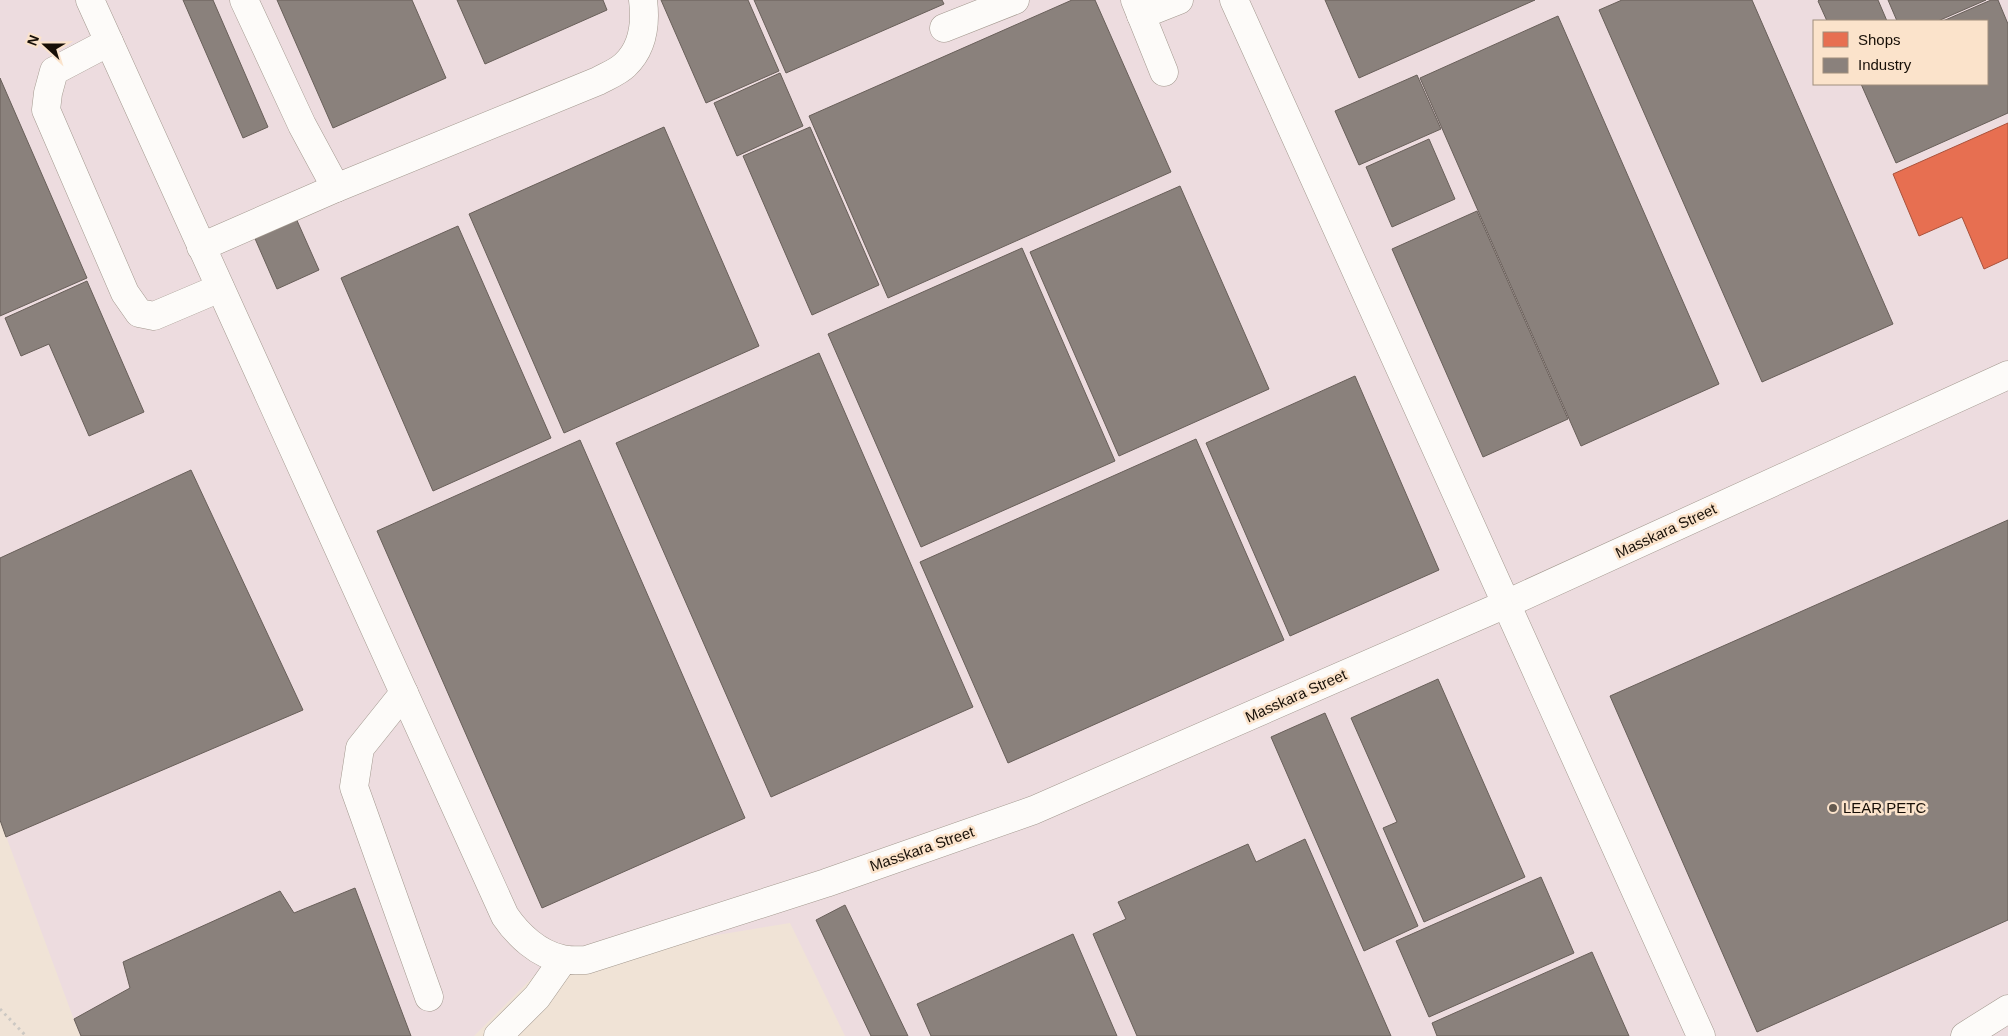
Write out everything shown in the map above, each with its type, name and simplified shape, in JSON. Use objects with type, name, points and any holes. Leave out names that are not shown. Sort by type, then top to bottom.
[{"type":"street","points":[[90,0],[505,916],[516,932],[549,955],[563,960],[537,997],[498,1036]]},
{"type":"street","points":[[244,0],[302,125],[336,188]]},
{"type":"street","points":[[201,247],[336,188],[598,81],[624,66],[639,49],[645,23],[643,0]]},
{"type":"street","points":[[944,28],[1015,0]]},
{"type":"street","points":[[1164,72],[1138,7],[1179,0]]},
{"type":"street","points":[[1234,0],[1701,1036]]},
{"type":"street","points":[[109,42],[54,71],[46,110],[125,293],[139,313],[154,316],[220,288]]},
{"type":"street","name":"Masskara Street","points":[[563,960],[586,960],[826,883],[1034,810],[1506,604],[2008,375]]},
{"type":"street","points":[[404,693],[360,748],[354,787],[430,997]]},
{"type":"street","points":[[1965,1036],[2008,1009]]},
{"type":"path","points":[[0,1008],[26,1036]]},
{"type":"shaded area","points":[[0,0],[2008,0],[2008,1036],[845,1036],[790,923],[547,963],[474,1036],[80,1036],[0,820]]},
{"type":"building: Shops","points":[[2008,123],[2008,258],[1984,269],[1962,217],[1919,236],[1893,174]]},
{"type":"building: Industry","points":[[183,0],[213,0],[268,127],[243,138]]},
{"type":"building: Industry","points":[[277,0],[412,0],[446,78],[333,128]]},
{"type":"building: Industry","points":[[457,0],[603,0],[607,10],[485,64]]},
{"type":"building: Industry","points":[[661,0],[748,0],[779,71],[706,103]]},
{"type":"building: Industry","points":[[754,0],[942,0],[944,4],[786,73]]},
{"type":"building: Industry","points":[[1072,0],[1095,0],[1171,172],[888,298],[809,116]]},
{"type":"building: Industry","points":[[1325,0],[1535,0],[1359,78]]},
{"type":"building: Industry","points":[[1622,0],[1752,0],[1893,324],[1762,382],[1599,10]]},
{"type":"building: Industry","points":[[1878,0],[1887,20],[1827,20],[1818,1]]},
{"type":"building: Industry","points":[[1888,0],[1986,0],[1940,20],[1897,20]]},
{"type":"building: Industry","points":[[1991,0],[1998,0],[2008,24],[2008,113],[1896,163],[1861,85],[1988,85],[1988,20],[1945,20]]},
{"type":"building: Industry","points":[[1558,16],[1719,384],[1581,446],[1420,78]]},
{"type":"building: Industry","points":[[780,73],[803,126],[737,156],[714,103]]},
{"type":"building: Industry","points":[[1417,75],[1441,129],[1359,165],[1335,111]]},
{"type":"building: Industry","points":[[0,78],[87,278],[0,316]]},
{"type":"building: Industry","points":[[664,127],[759,346],[564,433],[469,214]]},
{"type":"building: Industry","points":[[810,127],[879,285],[812,315],[743,156]]},
{"type":"building: Industry","points":[[1429,139],[1455,199],[1392,227],[1366,167]]},
{"type":"building: Industry","points":[[1180,186],[1269,389],[1119,456],[1030,252]]},
{"type":"building: Industry","points":[[1477,211],[1568,419],[1483,457],[1392,249]]},
{"type":"building: Industry","points":[[295,216],[319,270],[277,289],[253,234]]},
{"type":"building: Industry","points":[[458,226],[551,438],[433,491],[341,278]]},
{"type":"building: Industry","points":[[1022,248],[1115,461],[921,547],[828,334]]},
{"type":"building: Industry","points":[[87,281],[144,412],[89,436],[49,344],[21,356],[5,318]]},
{"type":"building: Industry","points":[[819,353],[973,707],[771,797],[616,443]]},
{"type":"building: Industry","points":[[1355,376],[1439,570],[1290,636],[1206,443]]},
{"type":"building: Industry","points":[[1196,439],[1284,640],[1008,763],[920,562]]},
{"type":"building: Industry","points":[[580,440],[745,818],[542,908],[377,531]]},
{"type":"building: Industry","points":[[191,470],[303,710],[6,837],[0,820],[0,558]]},
{"type":"building: Industry","name":"LEAR PETC","points":[[2008,520],[2008,920],[1757,1032],[1610,696]]},
{"type":"building: Industry","points":[[1438,679],[1525,877],[1424,922],[1383,828],[1397,822],[1351,718]]},
{"type":"building: Industry","points":[[1325,713],[1418,926],[1364,951],[1271,737]]},
{"type":"building: Industry","points":[[1305,839],[1391,1036],[1137,1036],[1093,934],[1126,919],[1118,902],[1248,844],[1256,862]]},
{"type":"building: Industry","points":[[1541,877],[1574,953],[1429,1017],[1396,941]]},
{"type":"building: Industry","points":[[355,888],[411,1036],[81,1036],[74,1019],[130,988],[123,962],[280,891],[294,913]]},
{"type":"building: Industry","points":[[845,905],[908,1036],[871,1036],[816,920]]},
{"type":"building: Industry","points":[[1073,934],[1117,1036],[931,1036],[917,1004]]},
{"type":"building: Industry","points":[[1592,952],[1629,1036],[1437,1036],[1432,1023]]},
{"type":"place","name":"LEAR PETC","points":[[1833,808]]}]
